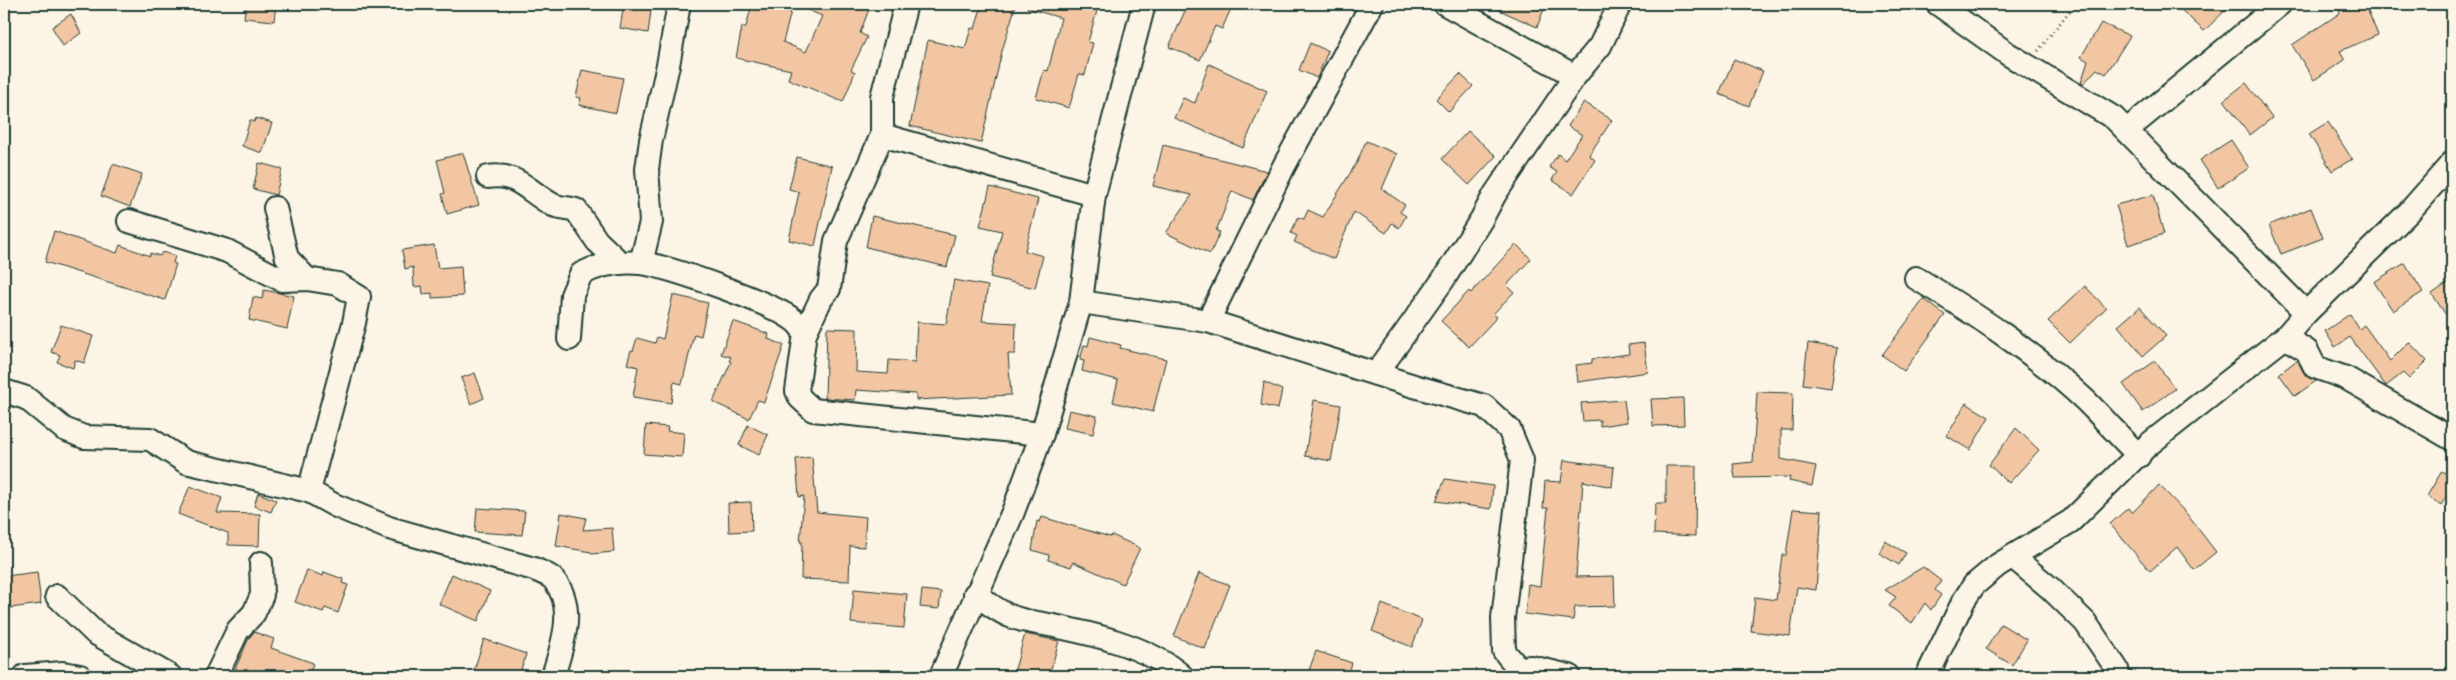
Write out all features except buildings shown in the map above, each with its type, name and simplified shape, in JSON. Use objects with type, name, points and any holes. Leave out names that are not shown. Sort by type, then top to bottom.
[{"type":"street","points":[[642,263],[652,222],[646,169],[679,4]]},
{"type":"street","points":[[906,4],[882,97],[882,135],[836,242],[829,289],[821,299],[804,333],[797,391],[800,398],[814,410],[1042,434]]},
{"type":"street","points":[[940,676],[1013,512],[1042,434],[1081,302],[1094,195],[1144,4]]},
{"type":"street","points":[[1208,321],[1284,166],[1372,4]]},
{"type":"street","points":[[1445,4],[1575,76]]},
{"type":"street","points":[[1376,374],[1443,280],[1477,227],[1495,194],[1575,76],[1600,46],[1620,4]]},
{"type":"street","points":[[1938,4],[2008,54],[2096,106],[2127,130],[2306,313]]},
{"type":"street","points":[[2127,130],[2280,4]]},
{"type":"street","points":[[882,135],[1094,195]]},
{"type":"street","points":[[1927,676],[1964,600],[1974,585],[1998,565],[2071,521],[2139,456],[2148,445],[2285,337],[2452,163]]},
{"type":"street","points":[[488,177],[513,177],[555,206],[576,210],[597,242],[619,262]]},
{"type":"street","points":[[2425,193],[2452,190]]},
{"type":"street","points":[[275,208],[287,258],[306,279]]},
{"type":"street","points":[[129,221],[228,251],[282,280],[306,279],[338,284],[359,297],[354,323],[309,491]]},
{"type":"street","points":[[569,339],[572,295],[581,274],[592,268],[619,262],[642,263],[706,282],[779,311],[796,321],[804,333]]},
{"type":"street","points":[[1916,278],[1983,320],[2066,385],[2086,401],[2139,456]]},
{"type":"street","points":[[1081,302],[1208,321],[1484,406],[1509,429],[1522,460],[1503,618],[1504,650],[1518,668],[1531,667],[1569,676]]},
{"type":"street","points":[[2285,337],[2307,351],[2316,366],[2346,378],[2452,439]]},
{"type":"street","points":[[4,391],[26,398],[64,430],[73,434],[84,437],[150,439],[186,462],[309,491],[389,528],[534,569],[554,578],[561,592],[567,613],[565,635],[553,676]]},
{"type":"street","points":[[2013,557],[2050,588],[2085,622],[2117,668],[2118,676]]},
{"type":"street","points":[[216,676],[238,630],[254,613],[262,595],[262,563]]},
{"type":"street","points":[[975,594],[993,608],[1011,617],[1069,631],[1098,635],[1169,664],[1182,676]]},
{"type":"street","points":[[57,596],[95,633],[161,676]]},
{"type":"street","points":[[25,676],[63,673],[80,676]]},
{"type":"path","points":[[2026,65],[2076,4]]}]
